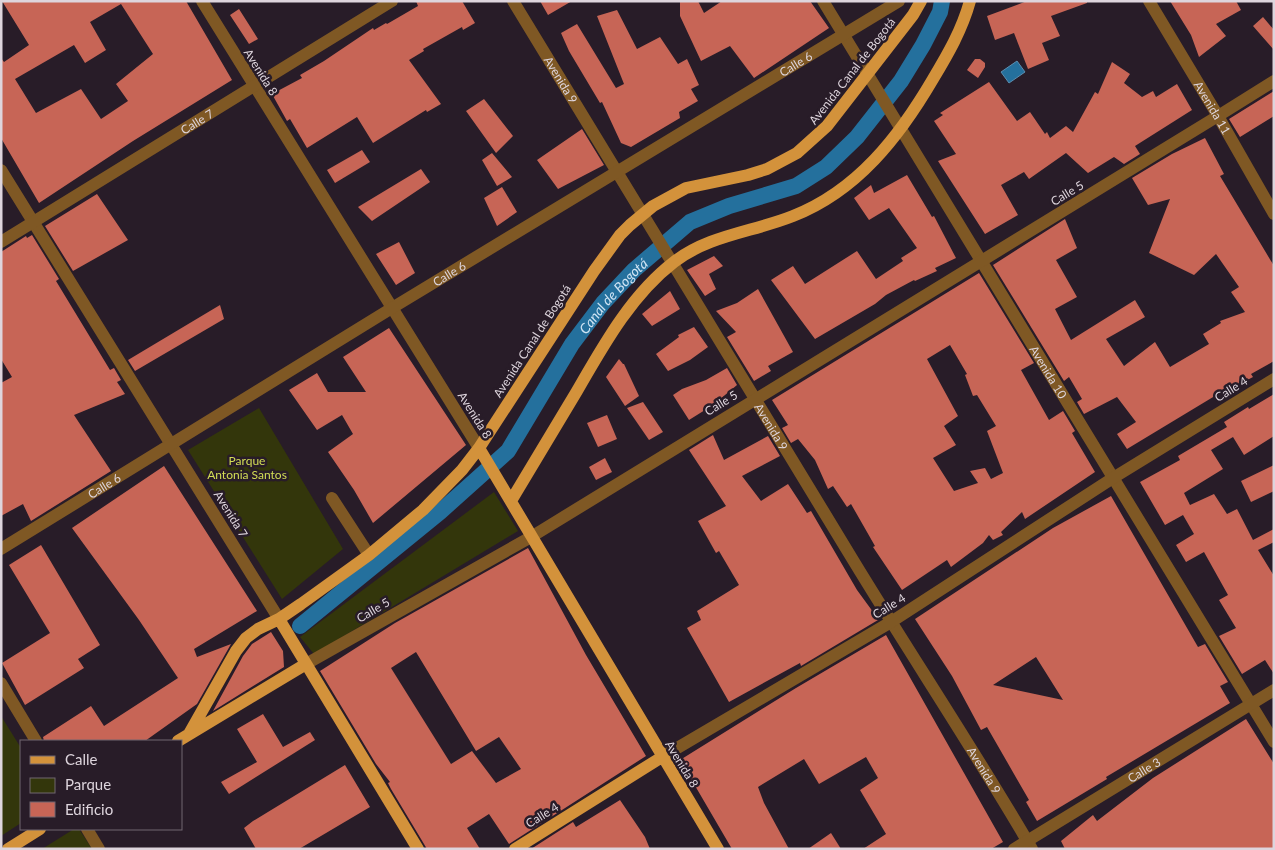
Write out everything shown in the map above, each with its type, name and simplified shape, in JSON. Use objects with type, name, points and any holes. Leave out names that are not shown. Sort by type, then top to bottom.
[{"type":"main road","name":"Avenida Canal de Bogotá","points":[[189,734],[236,651],[246,638],[279,618],[369,555],[423,510],[457,476],[479,448],[594,270],[620,235],[643,213],[686,188],[748,175],[767,169],[797,154],[827,126],[913,15],[921,1]]},
{"type":"main road","points":[[512,502],[613,329],[652,284],[673,263],[686,254],[717,239],[777,222],[811,208],[856,178],[883,152],[899,125],[923,96],[956,40],[970,1]]},
{"type":"main road","name":"Avenida 8","points":[[479,448],[718,849]]},
{"type":"main road","name":"Avenida 7","points":[[279,618],[418,849]]},
{"type":"main road","name":"Calle 5","points":[[180,740],[306,664]]},
{"type":"main road","name":"Calle 4","points":[[515,849],[662,757]]},
{"type":"main road","points":[[8,849],[38,830]]},
{"type":"street","name":"Avenida 8","points":[[202,1],[253,87],[479,448]]},
{"type":"street","name":"Calle 7","points":[[1,242],[392,1]]},
{"type":"street","name":"Avenida 9","points":[[513,1],[666,250],[754,399],[1030,845]]},
{"type":"street","name":"Avenida 10","points":[[823,1],[868,72],[1274,742]]},
{"type":"street","name":"Calle 6","points":[[1,549],[392,308],[899,1]]},
{"type":"street","name":"Avenida 11","points":[[1149,1],[1274,214]]},
{"type":"street","name":"Calle 5","points":[[306,664],[532,537],[1274,81]]},
{"type":"street","name":"Avenida 7","points":[[1,170],[279,618]]},
{"type":"street","name":"Calle 4","points":[[662,757],[891,622],[1113,478],[1274,379]]},
{"type":"street","points":[[332,498],[369,555]]},
{"type":"street","points":[[1,683],[35,740]]},
{"type":"street","name":"Calle 3","points":[[1014,849],[1030,845],[1250,703],[1274,690]]},
{"type":"street","points":[[88,830],[99,849]]},
{"type":"green space","name":"Parque Antonia Santos","points":[[259,408],[343,549],[282,599],[188,450]]},
{"type":"green space","points":[[494,492],[518,531],[314,654],[300,637]]},
{"type":"green space","points":[[1,716],[20,746],[20,824],[1,836]]},
{"type":"green space","points":[[72,830],[80,830],[92,849],[42,849]]},
{"type":"water","points":[[1017,61],[1025,72],[1009,83],[1001,72]]},
{"type":"building","points":[[2,1],[186,1],[232,80],[133,141],[39,203],[1,138],[1,58],[4,62],[29,45]],"holes":[[[121,4],[153,54],[116,84],[128,101],[101,119],[81,89],[36,113],[15,79],[74,45],[85,63],[106,50],[90,22]]]},
{"type":"building","points":[[416,1],[462,1],[475,23],[463,30],[462,27],[423,49],[424,51],[409,60],[441,104],[427,112],[426,110],[373,143],[357,117],[307,148],[290,119],[287,121],[272,94],[302,78],[300,75],[373,28],[374,30],[387,24],[418,6]]},
{"type":"building","points":[[540,1],[572,1],[548,15]]},
{"type":"building","points":[[680,1],[698,1],[704,13],[722,1],[810,1],[829,28],[754,78],[730,46],[701,61],[680,16]]},
{"type":"building","points":[[1027,1],[1087,1],[1087,3],[1051,16],[1060,36],[1042,43],[1049,60],[1028,69],[1014,33],[995,40],[987,16]]},
{"type":"building","points":[[1170,1],[1236,1],[1241,10],[1216,24],[1226,36],[1199,57],[1191,35]]},
{"type":"building","points":[[239,9],[258,39],[249,44],[230,15]]},
{"type":"building","points":[[617,10],[637,49],[660,37],[678,64],[687,59],[699,85],[691,89],[698,101],[679,112],[680,118],[631,147],[621,143],[602,102],[600,103],[569,51],[561,33],[577,24],[616,88],[624,84],[597,16]]},
{"type":"building","points":[[1263,17],[1274,30],[1274,50],[1253,26]]},
{"type":"building","points":[[975,59],[980,59],[985,63],[985,67],[978,78],[967,70]]},
{"type":"building","points":[[1112,62],[1130,74],[1124,83],[1142,97],[1153,91],[1156,97],[1177,84],[1192,110],[1135,146],[1140,154],[1124,164],[1114,157],[1088,173],[1066,153],[1029,179],[1024,172],[1001,185],[1018,215],[985,234],[938,161],[956,154],[934,121],[943,115],[940,113],[989,82],[1017,121],[1030,112],[1045,134],[1047,132],[1050,138],[1066,126],[1073,132],[1095,92],[1098,94]]},
{"type":"building","points":[[1274,91],[1274,116],[1240,137],[1229,119]]},
{"type":"building","points":[[484,99],[513,136],[496,153],[466,111]]},
{"type":"building","points":[[582,129],[604,165],[558,189],[537,160]]},
{"type":"building","points":[[1205,138],[1224,174],[1220,176],[1274,266],[1274,361],[1251,374],[1253,377],[1234,387],[1233,385],[1127,449],[1117,434],[1136,422],[1117,397],[1084,414],[1077,402],[1082,399],[1069,377],[1064,381],[993,265],[1065,219],[1077,248],[1056,260],[1077,297],[1055,309],[1071,340],[1135,300],[1145,317],[1106,339],[1124,366],[1155,342],[1170,367],[1209,344],[1203,334],[1221,323],[1220,321],[1245,312],[1231,292],[1239,287],[1216,254],[1194,275],[1149,253],[1170,199],[1148,205],[1132,178],[1172,154]]},
{"type":"building","points":[[362,150],[370,162],[335,183],[327,170]]},
{"type":"building","points":[[492,153],[512,177],[497,186],[482,160]]},
{"type":"building","points":[[421,169],[430,182],[372,221],[358,207]]},
{"type":"building","points":[[907,175],[932,217],[934,216],[956,258],[935,268],[937,271],[914,280],[886,295],[875,304],[815,339],[771,280],[793,266],[805,284],[857,251],[876,279],[903,261],[901,258],[917,248],[889,208],[869,220],[854,198],[871,185],[874,193]]},
{"type":"building","points":[[502,187],[517,212],[497,226],[484,198]]},
{"type":"building","points":[[97,194],[128,240],[73,271],[45,226]]},
{"type":"building","points":[[32,235],[59,279],[56,281],[110,370],[114,368],[121,380],[117,382],[125,394],[74,415],[111,471],[31,521],[23,504],[1,516],[1,383],[12,377],[1,359],[1,252],[26,236],[27,238]]},
{"type":"building","points":[[399,242],[415,273],[396,285],[376,254]]},
{"type":"building","points":[[714,256],[723,266],[709,274],[716,289],[705,296],[687,270]]},
{"type":"building","points":[[979,273],[1034,363],[1021,370],[1049,420],[1063,411],[1075,431],[1072,433],[1095,472],[1025,519],[1022,512],[1001,532],[1003,535],[993,540],[989,535],[983,543],[951,567],[947,560],[902,590],[873,547],[875,546],[851,504],[847,507],[833,486],[828,489],[815,460],[798,439],[791,443],[782,428],[788,425],[772,400]],"holes":[[[950,345],[967,374],[965,375],[973,396],[977,395],[996,426],[987,431],[1003,473],[991,479],[985,468],[970,471],[978,483],[954,491],[933,458],[956,445],[944,426],[958,416],[927,359]]]},
{"type":"building","points":[[758,289],[793,352],[768,366],[771,371],[754,381],[727,337],[736,332],[716,311],[737,303]]},
{"type":"building","points":[[670,291],[680,309],[652,326],[642,314]]},
{"type":"building","points":[[220,305],[224,319],[135,371],[128,360]]},
{"type":"building","points":[[694,327],[708,347],[690,360],[668,371],[656,354],[679,337],[678,335]]},
{"type":"building","points":[[389,328],[466,445],[373,523],[354,490],[328,452],[353,434],[342,415],[317,430],[289,390],[317,373],[328,392],[366,392],[343,357]]},
{"type":"building","points":[[619,359],[624,364],[639,396],[625,406],[606,377]]},
{"type":"building","points":[[727,368],[737,385],[713,405],[689,420],[673,395]]},
{"type":"building","points":[[1274,394],[1274,436],[1244,455],[1233,437],[1211,450],[1223,469],[1184,493],[1190,505],[1214,494],[1227,514],[1237,509],[1253,540],[1274,529],[1274,542],[1258,550],[1274,576],[1274,674],[1265,660],[1242,674],[1219,636],[1236,628],[1219,600],[1228,595],[1204,552],[1186,562],[1176,545],[1194,534],[1183,515],[1165,525],[1140,482],[1180,460],[1178,456],[1227,427],[1224,422]]},
{"type":"building","points":[[643,402],[663,432],[649,440],[627,408]]},
{"type":"building","points":[[607,415],[617,439],[598,447],[587,423]]},
{"type":"building","points":[[713,435],[724,460],[768,436],[780,456],[742,476],[761,501],[788,484],[807,513],[811,511],[857,590],[878,620],[801,666],[800,663],[729,702],[687,628],[701,620],[697,611],[739,585],[719,551],[716,553],[698,521],[726,506],[689,450]]},
{"type":"building","points":[[605,458],[612,472],[596,480],[589,467]]},
{"type":"building","points":[[1274,465],[1274,491],[1251,502],[1241,481]]},
{"type":"building","points":[[164,466],[257,611],[194,649],[197,657],[231,644],[197,704],[146,740],[44,740],[43,737],[91,706],[104,726],[178,678],[139,620],[72,528]]},
{"type":"building","points":[[1111,496],[1198,647],[1205,644],[1228,682],[1220,686],[1230,703],[1106,777],[1107,779],[1037,821],[1026,802],[1029,800],[987,727],[981,730],[952,676],[915,619],[1053,528]],"holes":[[[1036,657],[1063,700],[993,685]]]},
{"type":"building","points":[[41,545],[100,645],[78,659],[84,668],[25,705],[2,663],[50,633],[9,565]]},
{"type":"building","points":[[528,548],[586,655],[646,756],[509,844],[489,814],[467,828],[480,849],[427,849],[391,789],[388,783],[390,782],[376,764],[320,671],[395,623]],"holes":[[[416,652],[476,751],[499,737],[521,769],[496,783],[472,751],[451,764],[391,668]]]},
{"type":"building","points":[[271,632],[283,651],[284,667],[213,711],[243,656],[252,644]]},
{"type":"building","points":[[886,635],[1003,842],[991,849],[863,849],[886,834],[860,790],[878,778],[866,757],[819,784],[804,759],[758,787],[764,803],[789,849],[732,849],[680,760]]},
{"type":"building","points":[[263,714],[283,747],[310,732],[315,740],[229,794],[221,782],[257,762],[237,729]]},
{"type":"building","points":[[1246,719],[1274,764],[1274,849],[1065,849],[1061,841],[1093,815],[1097,821],[1153,778]]},
{"type":"building","points":[[345,765],[370,807],[299,849],[256,849],[244,828]]},
{"type":"building","points":[[620,800],[645,837],[650,849],[531,849],[573,822],[576,827]]},
{"type":"building","points":[[831,833],[841,849],[808,849]]},
{"type":"waterway","name":"Canal de Bogotá","points":[[300,626],[440,512],[508,451],[572,344],[603,303],[634,270],[690,222],[729,206],[796,186],[826,167],[857,137],[901,81],[940,12],[942,1]]}]
